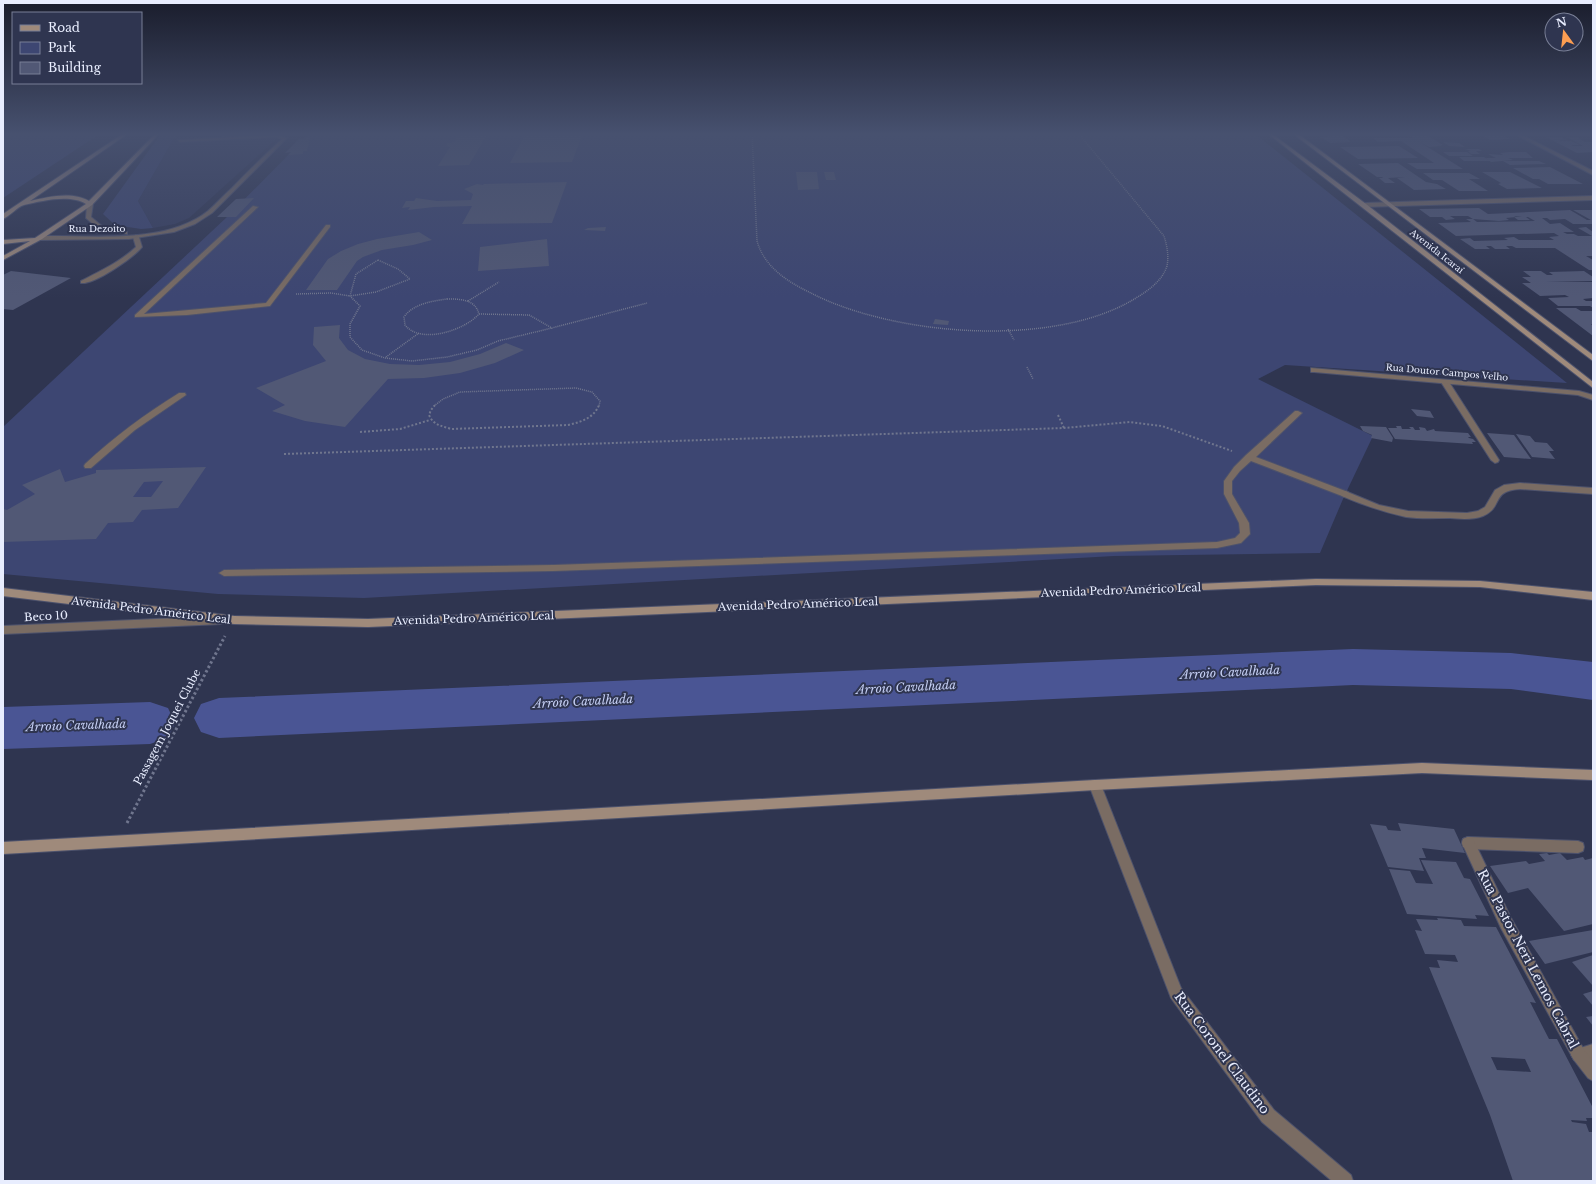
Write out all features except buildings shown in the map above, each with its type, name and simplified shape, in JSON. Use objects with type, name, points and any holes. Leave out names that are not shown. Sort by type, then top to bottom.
[{"type":"main road","points":[[3,217],[46,188]]},
{"type":"main road","points":[[3,258],[40,238],[90,204],[105,188]]},
{"type":"main road","name":"Avenida Icaraí","points":[[1342,188],[1593,386]]},
{"type":"main road","name":"Avenida Icaraí","points":[[1368,188],[1593,359]]},
{"type":"main road","points":[[21,205],[45,200],[66,198],[85,199],[90,204]]},
{"type":"main road","points":[[3,242],[40,238]]},
{"type":"main road","name":"Avenida Pedro Américo Leal","points":[[3,592],[234,620],[368,623],[1316,582],[1480,584],[1593,596]]},
{"type":"main road","points":[[3,848],[1095,785],[1422,768],[1593,775]]},
{"type":"street","points":[[83,282],[110,269],[132,255],[139,247],[136,237],[178,228],[204,218],[234,188]]},
{"type":"street","points":[[1364,205],[1593,198]]},
{"type":"street","name":"Rua Dezoito","points":[[90,204],[88,217],[101,228],[130,234],[136,237]]},
{"type":"street","points":[[255,207],[137,316],[268,305],[328,226]]},
{"type":"street","name":"Rua Dezoito","points":[[40,238],[136,237]]},
{"type":"street","name":"Rua Doutor Campos Velho","points":[[1314,370],[1579,393],[1593,398]]},
{"type":"street","points":[[1445,382],[1495,460]]},
{"type":"street","name":"Rua Doutor Campos Velho","points":[[1579,393],[1593,390]]},
{"type":"street","points":[[88,466],[113,442],[159,409],[182,395]]},
{"type":"street","points":[[224,573],[553,568],[1217,545],[1238,541],[1245,534],[1244,523],[1228,494],[1228,481],[1236,469],[1298,413]]},
{"type":"street","points":[[1249,457],[1377,507],[1408,514],[1467,516],[1480,514],[1489,509],[1498,492],[1507,487],[1520,486],[1593,491]]},
{"type":"street","name":"Beco 10","points":[[3,630],[234,620]]},
{"type":"street","name":"Rua Coronel Claudino","points":[[1095,785],[1176,993],[1268,1116],[1345,1181]]},
{"type":"street","name":"Rua Pastor Neri Lemos Cabral","points":[[1578,847],[1468,843],[1506,923],[1586,1054],[1593,1073]]},
{"type":"path","points":[[755,188],[757,242],[765,259],[783,277],[810,294],[826,301],[880,318],[935,327],[959,329],[1008,329],[1054,325],[1095,316],[1112,310],[1141,296],[1151,288],[1159,280],[1166,267],[1169,254],[1167,245],[1161,232],[1124,188]]},
{"type":"path","points":[[275,295],[331,293],[350,296],[376,292],[410,279],[398,269],[378,260],[356,274],[350,296]]},
{"type":"path","points":[[468,301],[499,282]]},
{"type":"path","points":[[350,296],[360,306],[350,324],[350,337],[362,350],[385,358],[412,361],[446,358],[477,350],[498,341],[647,303]]},
{"type":"path","points":[[479,314],[479,309],[475,304],[468,301],[458,299],[441,300],[423,304],[414,308],[407,314],[404,320],[405,325],[410,330],[419,333],[440,333],[461,328],[470,324],[479,314],[529,314],[552,328]]},
{"type":"path","points":[[1008,329],[1014,340]]},
{"type":"path","points":[[385,358],[419,333]]},
{"type":"path","points":[[1027,367],[1033,379]]},
{"type":"path","points":[[576,388],[592,392],[600,401],[596,412],[590,417],[573,424],[562,426],[451,429],[435,424],[430,420],[429,414],[435,403],[450,394],[470,390],[576,388]]},
{"type":"path","points":[[1058,415],[1064,428]]},
{"type":"path","points":[[360,432],[400,429],[430,420]]},
{"type":"path","points":[[284,454],[1064,428],[1130,422],[1162,426],[1249,457]]},
{"type":"path","name":"Passagem Joquei Clube","points":[[117,842],[234,620]]},
{"type":"shaded area","points":[[145,188],[222,188],[189,218],[175,224],[153,228],[138,201]]},
{"type":"green space","points":[[3,188],[18,188],[3,198]]},
{"type":"green space","points":[[122,188],[145,188],[138,201],[153,228],[141,229],[115,225],[103,214]]},
{"type":"green space","points":[[255,188],[1323,188],[1567,383],[1285,365],[1258,379],[1373,436],[1343,499],[1320,553],[1114,556],[364,598],[218,594],[3,574],[3,427],[227,217]]},
{"type":"waterway","name":"Arroio Cavalhada","points":[[219,718],[1353,667],[1511,671],[1593,681]]},
{"type":"waterway","name":"Arroio Cavalhada","points":[[3,728],[150,723]]}]
